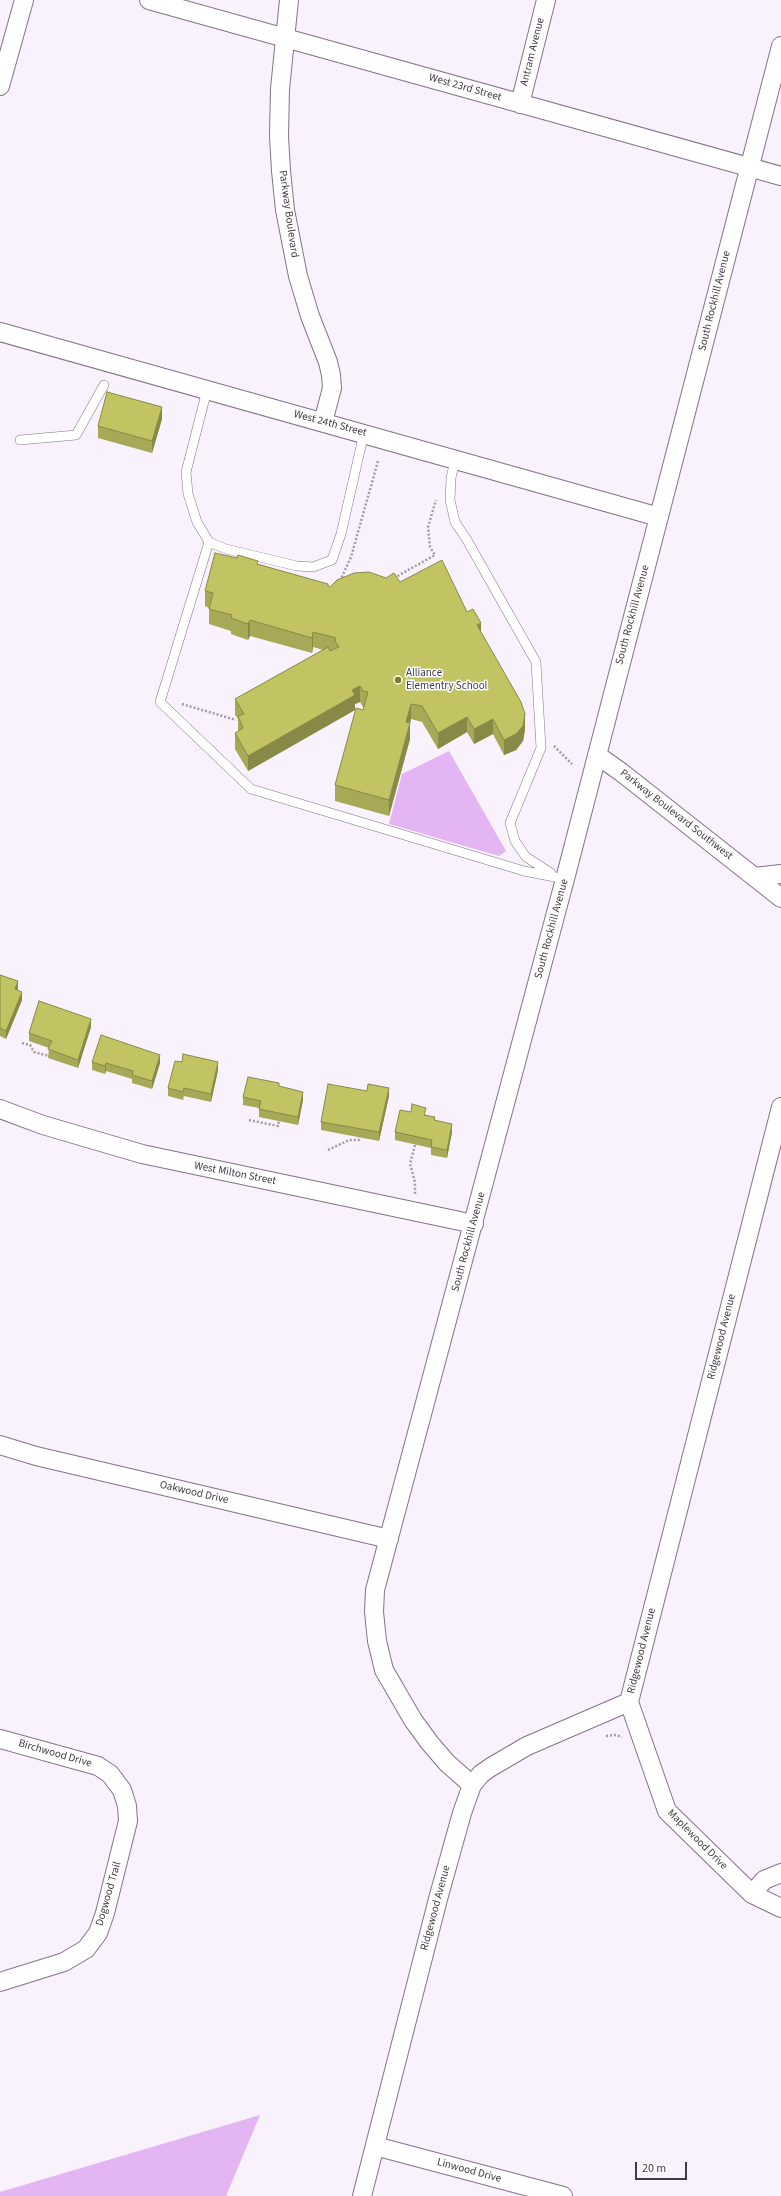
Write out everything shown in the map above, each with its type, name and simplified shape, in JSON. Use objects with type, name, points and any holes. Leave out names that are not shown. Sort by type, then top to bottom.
[{"type":"street","points":[[0,86],[24,0]]},
{"type":"street","name":"West 23rd Street","points":[[149,0],[781,176]]},
{"type":"street","name":"Parkway Boulevard","points":[[289,0],[284,38],[279,136],[281,170],[287,223],[298,276],[310,316],[328,362],[331,375],[332,388],[323,422]]},
{"type":"street","name":"Antram Avenue","points":[[520,104],[546,0]]},
{"type":"street","name":"South Rockhill Avenue","points":[[472,1785],[447,1763],[429,1742],[413,1720],[384,1670],[377,1641],[374,1612],[375,1590],[565,879],[781,46]]},
{"type":"street","name":"West 24th Street","points":[[0,332],[659,517]]},
{"type":"street","name":"Parkway Boulevard Southwest","points":[[597,755],[621,772],[781,898]]},
{"type":"street","points":[[754,877],[781,874]]},
{"type":"street","name":"Ridgewood Avenue","points":[[362,2196],[438,1899],[462,1813],[472,1785],[481,1774],[490,1767],[527,1746],[629,1702],[781,1107]]},
{"type":"street","name":"West Milton Street","points":[[0,1109],[43,1125],[142,1154],[218,1172],[313,1189],[474,1224]]},
{"type":"street","name":"Oakwood Drive","points":[[0,1445],[36,1456],[389,1539]]},
{"type":"street","name":"Maplewood Drive","points":[[629,1702],[667,1811],[752,1894],[781,1908]]},
{"type":"street","name":"Birchwood Drive","points":[[0,1739],[98,1766],[110,1774],[122,1790],[127,1806],[128,1822],[124,1840]]},
{"type":"street","name":"Dogwood Trail","points":[[0,1982],[64,1962],[86,1949],[98,1933],[103,1920],[124,1840]]},
{"type":"street","points":[[752,1894],[764,1880],[781,1873]]},
{"type":"street","name":"Linwood Drive","points":[[375,2146],[563,2196]]},
{"type":"lane","points":[[20,440],[76,435],[104,385]]},
{"type":"lane","points":[[207,390],[186,472],[188,494],[196,522],[209,542],[226,549],[297,566],[313,567],[332,560],[341,534],[364,433]]},
{"type":"lane","points":[[455,460],[451,478],[450,500],[455,522],[467,540],[536,662],[541,748],[510,823],[515,841],[526,858],[544,871],[565,879]]},
{"type":"lane","points":[[209,542],[160,702],[251,789],[524,871],[565,879]]},
{"type":"path","points":[[347,584],[339,584],[351,558],[378,461]]},
{"type":"path","points":[[392,579],[435,555],[430,547],[428,527],[436,499]]},
{"type":"path","points":[[178,703],[236,720]]},
{"type":"path","points":[[551,744],[572,764]]},
{"type":"path","points":[[22,1043],[30,1046],[34,1052],[49,1056]]},
{"type":"path","points":[[249,1120],[278,1126],[279,1121]]},
{"type":"path","points":[[328,1150],[349,1140],[358,1140],[359,1136]]},
{"type":"path","points":[[415,1145],[410,1164],[415,1182],[415,1194]]},
{"type":"shaded area","points":[[449,751],[506,851],[499,856],[389,824],[402,774]]},
{"type":"shaded area","points":[[260,2115],[226,2196],[0,2196],[0,2192]]},
{"type":"building","points":[[107,392],[162,407],[152,441],[98,426]]},
{"type":"building","name":"Alliance Elementry School","points":[[215,553],[237,558],[238,555],[258,561],[257,564],[328,584],[330,587],[337,580],[354,573],[369,572],[386,578],[394,573],[400,582],[442,560],[467,612],[473,609],[481,623],[477,625],[521,702],[525,714],[523,726],[516,734],[504,740],[493,719],[474,729],[467,717],[438,733],[422,706],[411,704],[406,722],[410,723],[389,800],[335,785],[356,708],[363,710],[368,692],[363,691],[360,686],[352,690],[355,695],[248,756],[235,733],[243,728],[238,716],[244,714],[235,699],[328,647],[330,651],[339,647],[335,641],[336,638],[313,632],[312,638],[250,620],[248,624],[231,618],[232,615],[209,609],[213,593],[205,591]]},
{"type":"building","points":[[0,975],[18,981],[15,989],[22,992],[6,1031],[0,1028]]},
{"type":"building","points":[[39,1001],[91,1019],[78,1060],[48,1049],[52,1041],[29,1033]]},
{"type":"building","points":[[101,1035],[160,1055],[152,1081],[132,1075],[133,1071],[106,1063],[105,1066],[92,1062]]},
{"type":"building","points":[[183,1054],[218,1062],[211,1094],[184,1088],[183,1092],[168,1088],[175,1061],[182,1062]]},
{"type":"building","points":[[248,1077],[279,1083],[279,1086],[303,1092],[298,1117],[259,1109],[261,1101],[243,1097]]},
{"type":"building","points":[[328,1084],[367,1091],[368,1084],[389,1088],[379,1132],[321,1122]]},
{"type":"building","points":[[412,1104],[426,1108],[424,1115],[435,1117],[434,1120],[452,1124],[447,1150],[431,1147],[432,1140],[395,1132],[400,1110],[411,1112]]},
{"type":"place","name":"Alliance Elementry School","points":[[398,680]]}]
